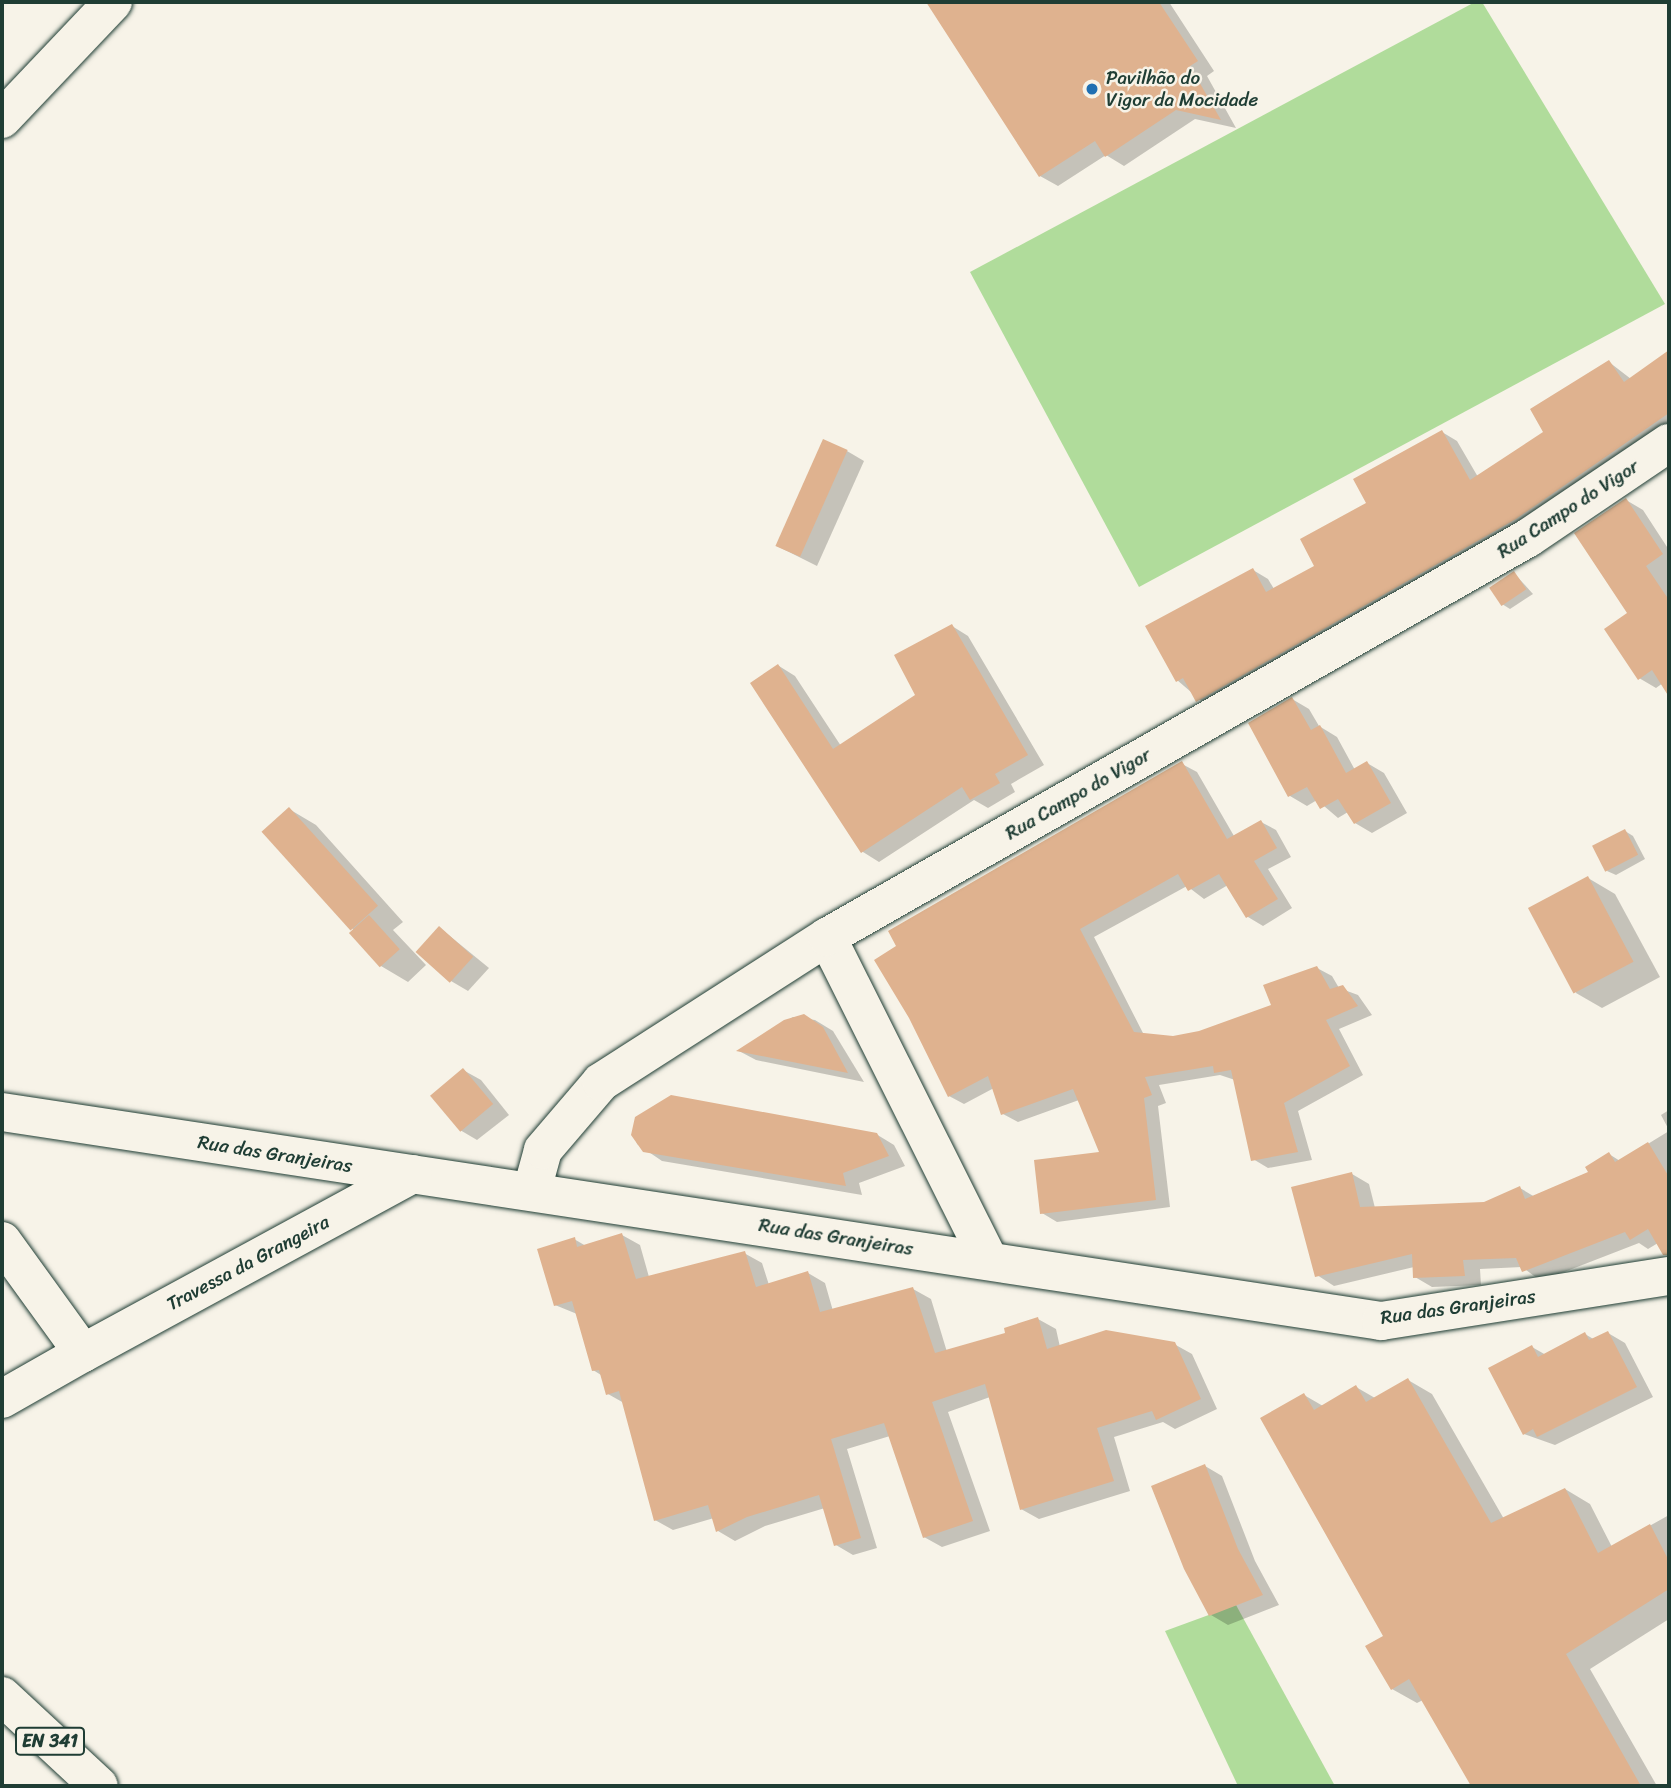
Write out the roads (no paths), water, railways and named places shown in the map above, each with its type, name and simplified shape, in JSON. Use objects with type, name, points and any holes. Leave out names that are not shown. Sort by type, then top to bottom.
[{"type":"main road","points":[[2,119],[113,2]]},
{"type":"main road","name":"Rua Campo do Vigor","points":[[532,1190],[543,1150],[601,1082],[827,937],[1528,538],[1669,443]]},
{"type":"main road","points":[[827,937],[989,1260]]},
{"type":"main road","name":"Rua das Granjeiras","points":[[2,1112],[532,1190],[1381,1321],[1669,1276]]},
{"type":"main road","name":"Travessa da Grangeira","points":[[2,1399],[413,1174]]},
{"type":"main road","points":[[2,1241],[83,1353]]},
{"type":"main road","name":"EN 341","points":[[2,1696],[99,1786]]},
{"type":"place","name":"Pavilhão do Vigor da Mocidade","points":[[1092,89]]}]
